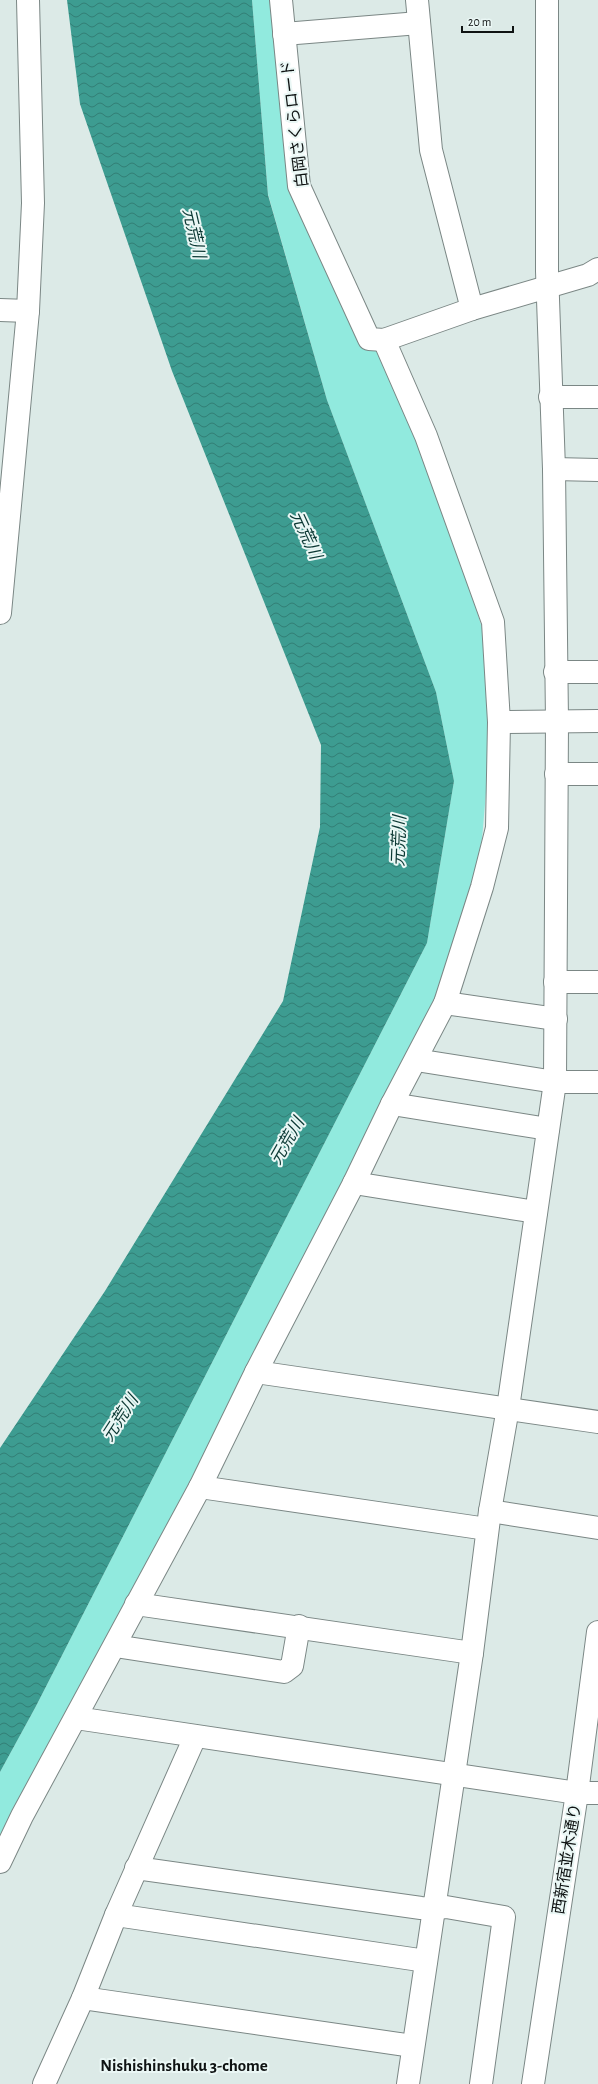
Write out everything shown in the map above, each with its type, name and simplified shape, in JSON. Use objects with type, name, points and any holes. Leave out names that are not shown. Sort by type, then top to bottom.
[{"type":"street","points":[[0,613],[28,311],[33,203],[28,0]]},
{"type":"street","name":"白岡さくらロード","points":[[281,0],[299,186],[369,339],[384,340]]},
{"type":"street","points":[[418,0],[430,150],[472,310]]},
{"type":"street","points":[[408,2084],[472,1653],[488,1520],[508,1408],[555,1082],[557,721],[555,672],[554,469],[550,397],[547,287],[547,0]]},
{"type":"street","points":[[284,34],[419,23]]},
{"type":"street","points":[[0,1862],[22,1816],[200,1487],[256,1372],[354,1183],[392,1104],[446,1003],[482,887],[497,828],[499,722],[493,622],[426,436],[384,340],[472,310],[588,275],[598,269]]},
{"type":"street","points":[[0,310],[28,311]]},
{"type":"street","points":[[550,397],[598,397]]},
{"type":"street","points":[[554,469],[598,470]]},
{"type":"street","points":[[555,672],[598,672]]},
{"type":"street","points":[[499,722],[598,721]]},
{"type":"street","points":[[556,774],[598,774]]},
{"type":"street","points":[[555,982],[598,982]]},
{"type":"street","points":[[446,1003],[556,1019]]},
{"type":"street","points":[[416,1060],[555,1082],[598,1082]]},
{"type":"street","points":[[392,1104],[548,1129]]},
{"type":"street","points":[[354,1183],[536,1212]]},
{"type":"street","points":[[256,1372],[598,1422]]},
{"type":"street","points":[[200,1487],[488,1520],[598,1528]]},
{"type":"street","points":[[136,1604],[299,1626],[472,1653]]},
{"type":"street","points":[[115,1646],[284,1672],[292,1666],[299,1626]]},
{"type":"street","name":"西新宿並木通り","points":[[533,2084],[588,1793],[598,1639]]},
{"type":"street","points":[[76,1718],[453,1775],[588,1793]]},
{"type":"street","points":[[44,2084],[82,1998],[136,1868],[195,1737]]},
{"type":"street","points":[[136,1868],[434,1909],[446,1907],[504,1916],[481,2084]]},
{"type":"street","points":[[116,1915],[426,1961]]},
{"type":"street","points":[[82,1998],[413,2046]]},
{"type":"shaded area","points":[[252,0],[274,0],[290,186],[366,349],[381,351],[448,517],[486,641],[492,722],[482,839],[455,960],[47,1762],[0,1862],[0,1772],[35,1708],[427,943],[454,781],[436,692],[327,400],[268,194]]},
{"type":"water","name":"元荒川","points":[[67,0],[252,0],[268,195],[327,400],[436,692],[454,781],[427,943],[35,1708],[0,1772],[0,1448],[105,1291],[283,1001],[320,827],[321,745],[172,371],[80,104]]},
{"type":"district","name":"Nishishinshuku 3-chome","points":[[184,2065]]}]
